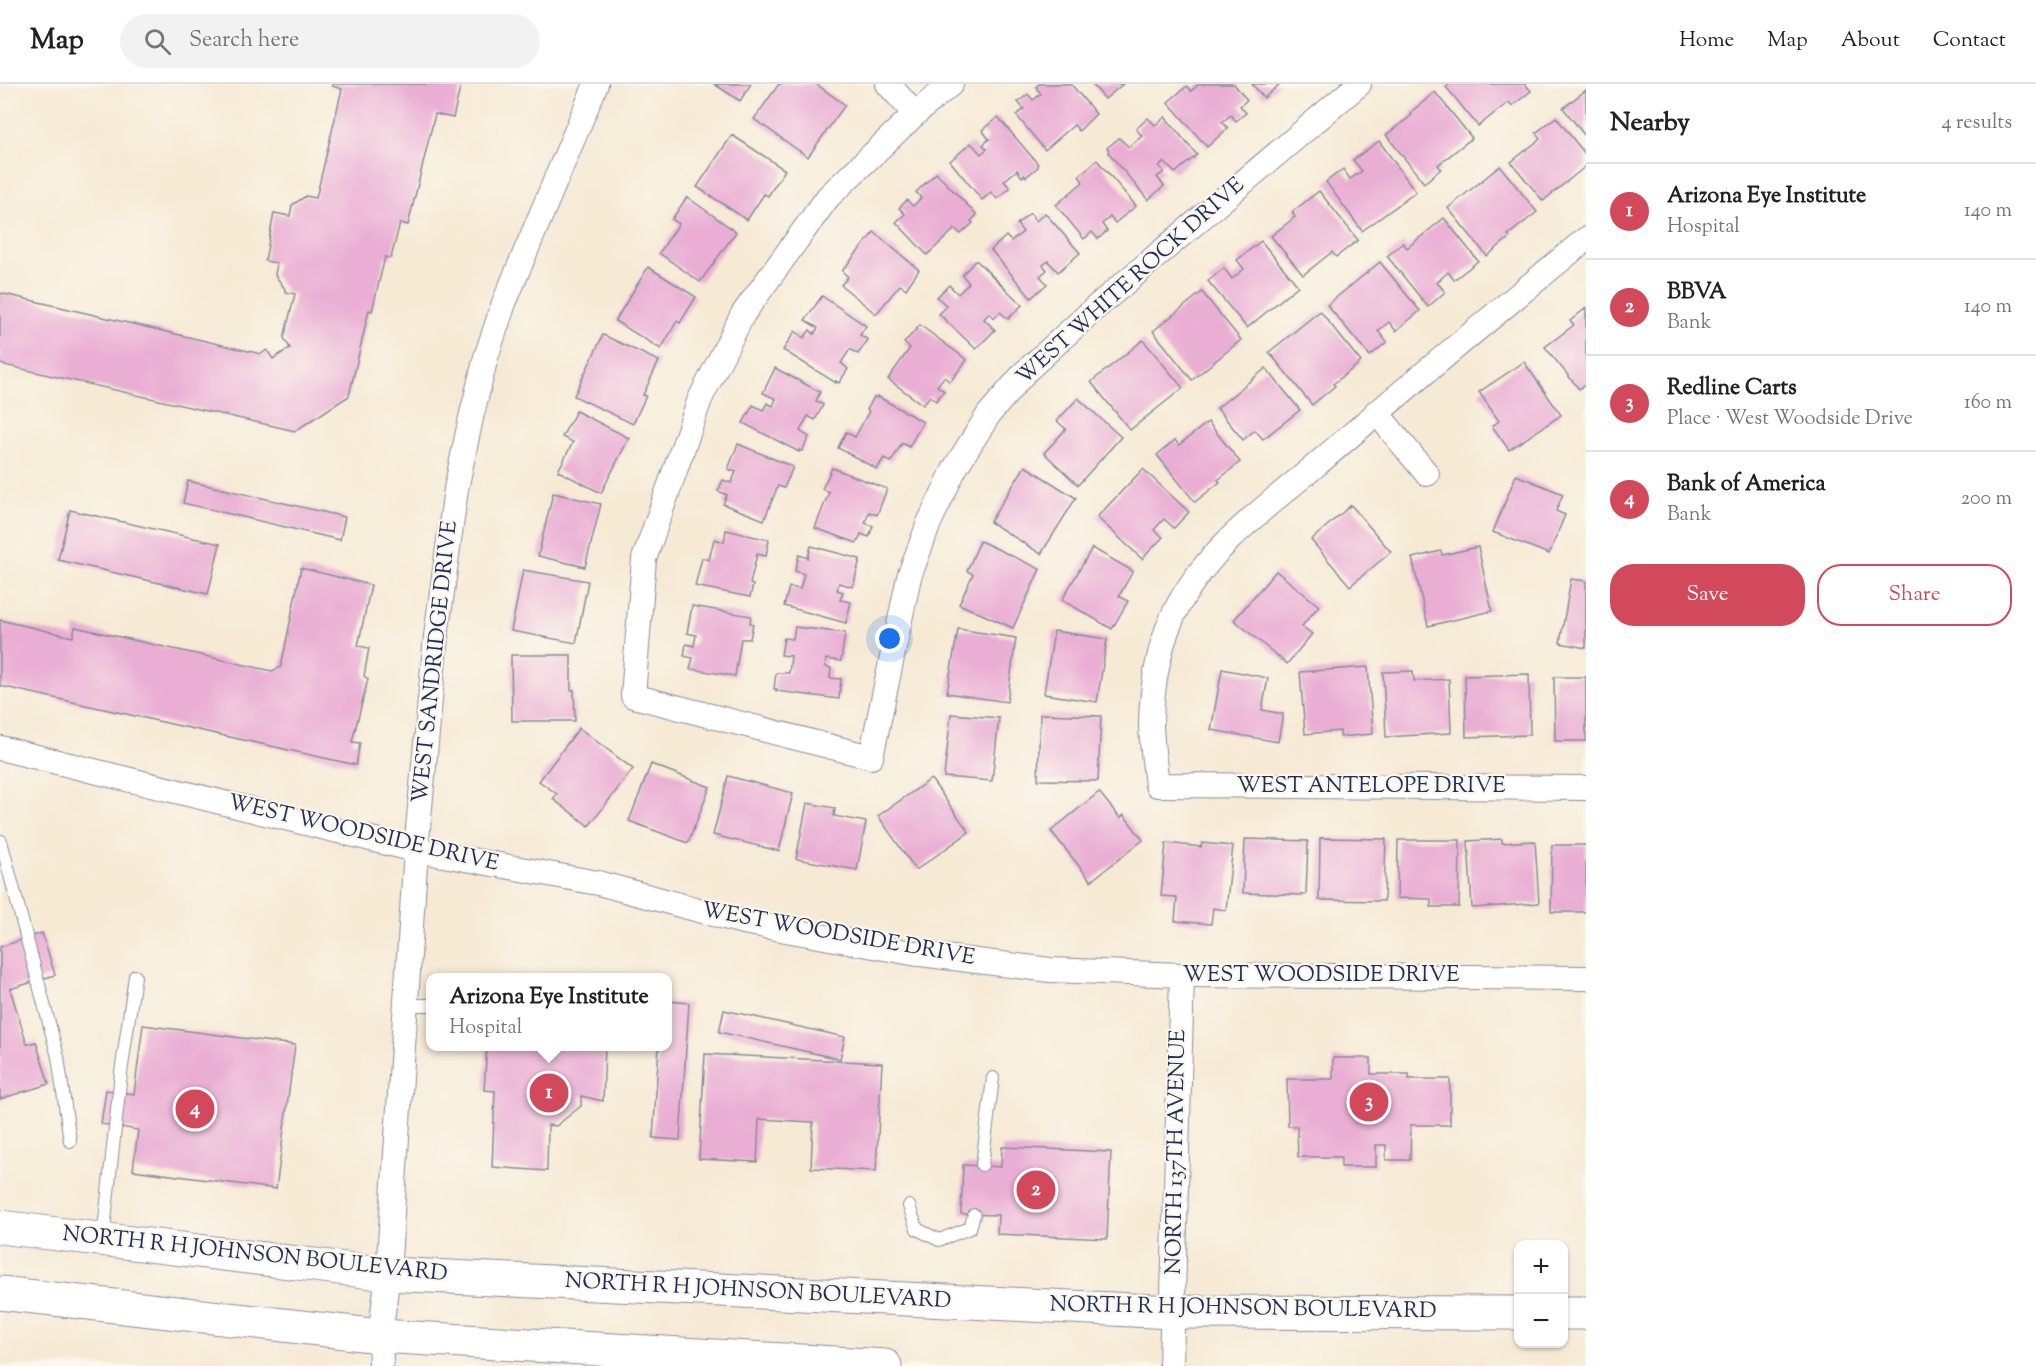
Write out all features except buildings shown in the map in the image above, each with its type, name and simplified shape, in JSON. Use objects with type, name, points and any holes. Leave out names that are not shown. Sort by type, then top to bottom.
[{"type":"main road","name":"NORTH R H JOHNSON BOULEVARD","points":[[0,1227],[388,1274],[1173,1312],[1514,1313]]},
{"type":"main road","points":[[0,1293],[381,1351],[885,1366]]},
{"type":"main road","points":[[1568,1313],[1586,1313]]},
{"type":"street","name":"WEST SANDRIDGE DRIVE","points":[[381,1351],[416,850],[436,636],[456,489],[486,357],[504,303],[596,84]]},
{"type":"street","points":[[888,84],[915,114],[951,84]]},
{"type":"street","name":"WEST WHITE ROCK DRIVE","points":[[915,114],[828,197],[743,314],[700,399],[644,558],[633,696],[871,757],[909,577],[929,523],[955,468],[989,414],[1025,372],[1094,309],[1359,84]]},
{"type":"street","points":[[1427,474],[1376,412],[1586,239]]},
{"type":"street","name":"WEST ANTELOPE DRIVE","points":[[1376,412],[1227,541],[1198,575],[1179,604],[1164,643],[1153,698],[1151,724],[1157,785],[1586,788]]},
{"type":"street","name":"WEST WOODSIDE DRIVE","points":[[0,748],[416,850],[598,883],[743,922],[912,953],[1050,970],[1182,975],[1586,978]]},
{"type":"street","name":"NORTH 137TH AVENUE","points":[[1171,1366],[1182,975]]},
{"type":"lane","points":[[1,841],[58,1057],[70,1141]]},
{"type":"lane","points":[[103,1239],[121,1073],[135,976]]},
{"type":"lane","points":[[406,1005],[426,1005]]},
{"type":"lane","points":[[982,1165],[993,1078]]},
{"type":"lane","points":[[909,1206],[917,1230],[939,1240],[970,1228],[974,1215]]},
{"type":"place","name":"Arizona Eye Institute","points":[[549,1093]]},
{"type":"place","name":"Redline Carts","points":[[1369,1102]]},
{"type":"place","name":"Bank of America","points":[[195,1109]]},
{"type":"place","name":"BBVA","points":[[1036,1190]]}]
